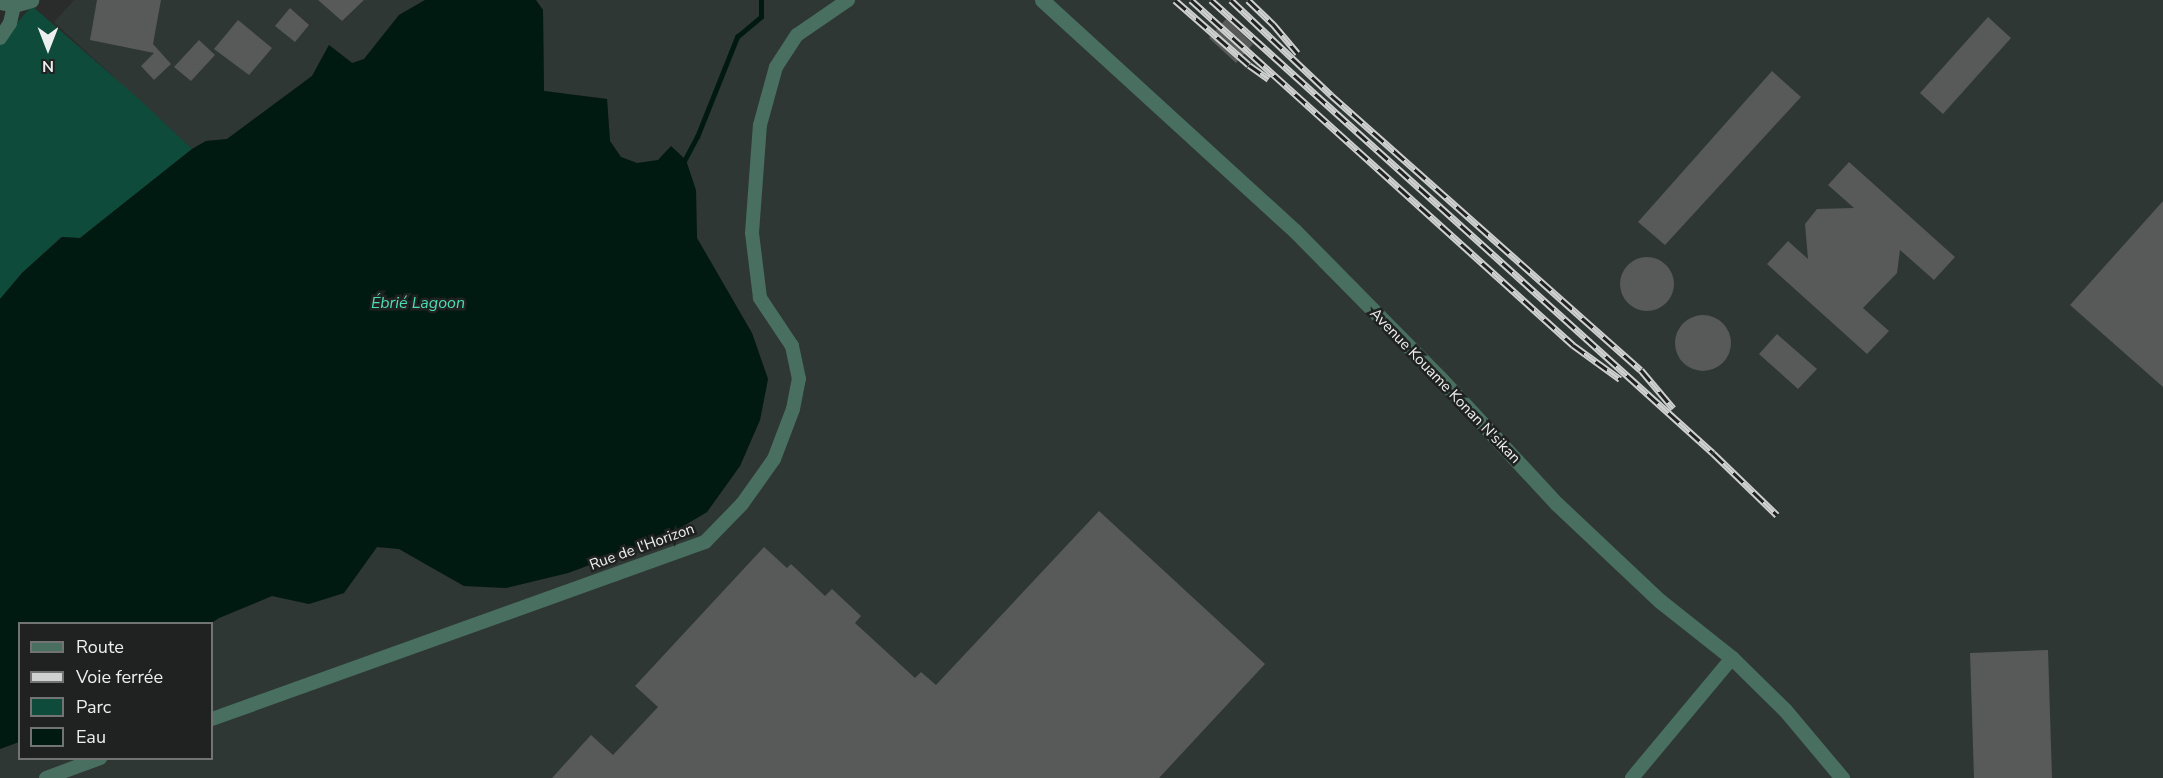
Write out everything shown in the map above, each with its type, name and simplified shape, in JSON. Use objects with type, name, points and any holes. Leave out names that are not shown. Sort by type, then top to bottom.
[{"type":"street","points":[[0,38],[10,23],[7,4],[31,0]]},
{"type":"street","name":"Rue de l'Horizon","points":[[213,719],[705,542],[742,504],[774,459],[793,410],[799,379],[792,346],[760,298],[752,233],[760,125],[776,67],[797,35],[848,0]]},
{"type":"street","name":"Avenue Kouame Konan N'sikan","points":[[1042,0],[1294,231],[1442,380],[1557,504],[1660,601],[1732,658],[1785,710],[1842,778]]},
{"type":"street","points":[[1632,778],[1732,658]]},
{"type":"street","points":[[46,778],[97,760]]},
{"type":"shaded area","points":[[74,0],[425,0],[399,15],[364,59],[353,63],[329,45],[312,76],[227,139],[206,141],[192,149],[54,22]]},
{"type":"shaded area","points":[[536,0],[2163,0],[2163,778],[0,778],[0,749],[18,742],[18,760],[213,760],[213,622],[272,596],[309,604],[344,593],[377,547],[399,549],[464,586],[506,588],[568,573],[664,537],[707,512],[740,466],[760,420],[768,379],[752,333],[697,238],[696,190],[659,160],[637,163],[621,157],[610,141],[607,99],[544,91],[543,10]]},
{"type":"green space","points":[[32,6],[139,99],[192,149],[80,238],[61,237],[22,273],[0,299],[0,42]]},
{"type":"water","name":"Ébrié Lagoon","points":[[425,0],[536,0],[543,10],[544,91],[607,99],[610,141],[621,157],[637,163],[658,160],[671,146],[686,160],[696,190],[697,238],[752,333],[768,379],[760,420],[740,466],[707,512],[665,537],[568,573],[506,588],[464,586],[399,549],[377,547],[344,593],[309,604],[272,596],[213,622],[18,622],[18,742],[0,749],[0,299],[22,273],[62,237],[80,238],[192,149],[206,141],[227,139],[312,76],[329,45],[352,63],[364,59],[399,15]]},
{"type":"building","points":[[97,0],[161,0],[153,44],[171,64],[154,80],[141,66],[154,53],[90,40]]},
{"type":"building","points":[[318,0],[364,0],[342,21]]},
{"type":"building","points":[[290,8],[309,25],[295,42],[275,26]]},
{"type":"building","points":[[1988,17],[2011,38],[1943,114],[1920,93]]},
{"type":"building","points":[[1226,19],[1253,44],[1236,63],[1209,38]]},
{"type":"building","points":[[238,20],[272,48],[249,75],[214,49]]},
{"type":"building","points":[[199,40],[215,55],[191,81],[174,67]]},
{"type":"building","points":[[1772,71],[1801,97],[1665,245],[1638,222]]},
{"type":"building","points":[[1849,162],[1955,257],[1934,280],[1900,250],[1897,273],[1863,308],[1889,331],[1867,354],[1767,264],[1788,241],[1808,259],[1805,224],[1817,209],[1854,208],[1828,185]]},
{"type":"building","points":[[2163,201],[2163,387],[2070,305]]},
{"type":"building","points":[[1647,257],[1657,259],[1666,265],[1672,274],[1674,284],[1672,294],[1666,303],[1657,309],[1647,311],[1637,309],[1628,303],[1622,294],[1620,284],[1622,274],[1628,265],[1637,259]]},
{"type":"building","points":[[1703,315],[1714,317],[1723,323],[1729,332],[1731,343],[1729,354],[1723,363],[1714,369],[1703,371],[1692,369],[1683,363],[1677,354],[1675,343],[1677,332],[1683,323],[1692,317]]},
{"type":"building","points":[[1777,334],[1817,369],[1798,389],[1759,354]]},
{"type":"building","points":[[1099,511],[1265,664],[1159,778],[552,778],[591,735],[613,755],[658,707],[635,686],[764,547],[787,568],[791,564],[825,596],[832,589],[861,616],[855,623],[915,678],[921,672],[936,685]]},
{"type":"building","points":[[2048,650],[2052,778],[1974,778],[1970,653]]},
{"type":"waterway","points":[[683,163],[697,137],[737,37],[761,17],[761,0]]},
{"type":"railway","points":[[1175,0],[1249,65],[1269,79]]},
{"type":"railway","points":[[1191,0],[1573,345],[1620,379]]},
{"type":"railway","points":[[1211,0],[1713,453],[1777,515]]},
{"type":"railway","points":[[1231,0],[1331,95],[1641,370],[1673,408]]},
{"type":"railway","points":[[1248,0],[1273,24],[1297,53]]}]
